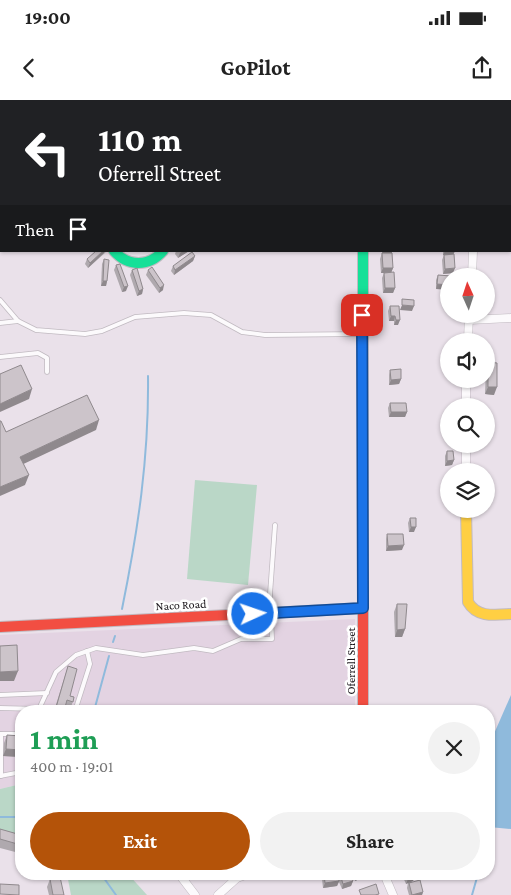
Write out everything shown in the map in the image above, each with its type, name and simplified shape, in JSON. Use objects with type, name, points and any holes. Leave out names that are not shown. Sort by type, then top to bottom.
[{"type":"street","points":[[115,252],[122,260],[135,264],[150,262],[162,252]]},
{"type":"street","name":"Oferrell Street","points":[[363,252],[363,705]]},
{"type":"street","points":[[472,268],[473,252]]},
{"type":"street","points":[[495,318],[511,318]]},
{"type":"street","points":[[466,518],[468,602],[471,610],[479,614],[511,614]]},
{"type":"street","name":"Naco Road","points":[[0,627],[363,608]]},
{"type":"street","points":[[184,880],[195,895]]},
{"type":"street","points":[[218,895],[235,880]]},
{"type":"street","points":[[387,880],[393,895]]},
{"type":"lane","points":[[0,300],[18,321],[36,330],[85,334],[102,331],[134,317],[184,313],[211,315],[242,332],[265,335],[362,334]]},
{"type":"lane","points":[[0,324],[18,321]]},
{"type":"lane","points":[[0,356],[41,354],[47,358],[47,372]]},
{"type":"lane","points":[[41,705],[56,672],[76,655],[96,648],[143,655],[194,648],[213,652],[241,639],[272,639],[270,594],[275,524]]},
{"type":"lane","points":[[77,705],[90,664],[87,651]]},
{"type":"lane","points":[[0,695],[46,693]]},
{"type":"lane","points":[[0,708],[15,709]]},
{"type":"lane","points":[[15,734],[1,734],[1,776],[15,773]]},
{"type":"shaded area","points":[[355,619],[355,705],[15,705],[15,785],[0,789],[0,635]]},
{"type":"green space","points":[[195,480],[257,485],[248,585],[187,579]]},
{"type":"green space","points":[[15,785],[15,836],[0,833],[0,789]]},
{"type":"green space","points":[[68,880],[133,880],[147,895],[71,895]]},
{"type":"water","points":[[511,695],[511,829],[495,828],[495,731]]},
{"type":"building","points":[[95,252],[102,252],[90,263],[87,259]]},
{"type":"building","points":[[192,252],[195,256],[175,270],[173,266]]},
{"type":"building","points":[[382,253],[392,253],[393,268],[383,268]]},
{"type":"building","points":[[454,254],[455,268],[445,268],[444,255]]},
{"type":"building","points":[[104,259],[109,260],[107,281],[103,281]]},
{"type":"building","points":[[120,264],[128,286],[124,287],[116,265]]},
{"type":"building","points":[[152,267],[164,285],[160,288],[148,270]]},
{"type":"building","points":[[137,268],[143,289],[139,291],[132,270]]},
{"type":"building","points":[[394,272],[395,288],[385,288],[384,273]]},
{"type":"building","points":[[438,275],[440,275],[440,284],[437,284]]},
{"type":"building","points":[[402,299],[414,300],[414,306],[402,305]]},
{"type":"building","points":[[390,306],[399,306],[400,320],[396,320],[395,316],[391,316]]},
{"type":"building","points":[[495,363],[497,363],[497,387],[495,387]]},
{"type":"building","points":[[21,365],[32,389],[0,404],[0,374]]},
{"type":"building","points":[[401,369],[401,379],[391,380],[390,370]]},
{"type":"building","points":[[87,395],[99,420],[20,457],[29,475],[0,487],[0,421],[6,432]]},
{"type":"building","points":[[390,403],[406,403],[407,412],[391,412]]},
{"type":"building","points":[[447,453],[453,453],[454,460],[447,461]]},
{"type":"building","points":[[410,518],[416,518],[416,527],[411,527]]},
{"type":"building","points":[[387,534],[403,534],[404,545],[388,546]]},
{"type":"building","points":[[397,604],[407,604],[405,629],[397,630]]},
{"type":"building","points":[[17,645],[18,671],[0,672],[0,646]]},
{"type":"building","points":[[68,666],[77,669],[70,696],[74,697],[73,702],[67,700],[66,705],[57,705]]},
{"type":"building","points":[[7,735],[15,736],[15,750],[6,749]]},
{"type":"building","points":[[0,829],[15,833],[15,843],[0,839]]},
{"type":"building","points":[[50,880],[61,880],[64,895],[53,895]]},
{"type":"building","points":[[325,880],[339,880],[339,881],[325,883]]},
{"type":"building","points":[[342,880],[353,881],[343,884]]},
{"type":"building","points":[[420,880],[423,892],[412,895],[409,883]]},
{"type":"building","points":[[0,884],[19,885],[19,895],[0,894]]},
{"type":"building","points":[[376,884],[379,894],[361,895],[359,890]]},
{"type":"waterway","points":[[122,609],[141,494],[147,436],[148,376]]},
{"type":"waterway","points":[[113,642],[115,636]]},
{"type":"waterway","points":[[96,705],[109,656]]},
{"type":"waterway","points":[[0,817],[15,817]]},
{"type":"waterway","points":[[105,880],[116,895]]},
{"type":"waterway","points":[[472,895],[476,880]]},
{"type":"traffic: fast","points":[[115,252],[126,260],[138,263],[151,260],[162,252]]},
{"type":"traffic: fast","points":[[363,252],[363,513]]},
{"type":"traffic: slow","points":[[466,518],[468,602],[476,611],[481,613],[493,615],[511,614]]},
{"type":"traffic: jam","points":[[363,513],[363,705]]},
{"type":"traffic: jam","points":[[0,627],[363,608]]},
{"type":"route","points":[[253,614],[363,608],[362,315]]}]
